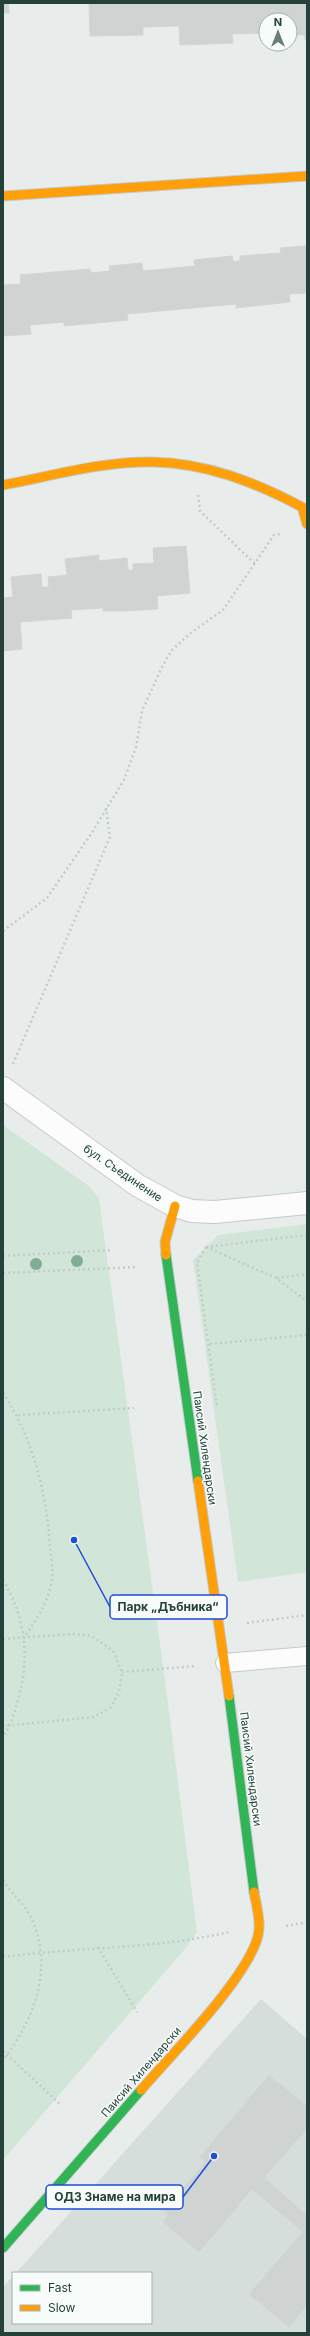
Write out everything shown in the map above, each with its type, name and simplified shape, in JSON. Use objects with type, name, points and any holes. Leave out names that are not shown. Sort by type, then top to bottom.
[{"type":"street","points":[[3,196],[307,176]]},
{"type":"street","points":[[3,485],[121,464],[172,463],[211,470],[270,489],[302,506],[307,524]]},
{"type":"street","name":"бул. Съединение","points":[[3,1088],[137,1185],[175,1206],[192,1211],[215,1212],[307,1203]]},
{"type":"street","name":"Паисий Хилендарски","points":[[3,2248],[230,1987],[252,1953],[259,1929],[225,1663],[166,1266],[165,1242],[175,1206]]},
{"type":"lane","points":[[225,1663],[307,1656]]},
{"type":"path","points":[[195,467],[200,511],[254,564]]},
{"type":"path","points":[[3,931],[47,898],[124,780],[136,747],[142,711],[162,667],[172,650],[223,610],[274,535],[288,533]]},
{"type":"path","points":[[12,1066],[110,837],[106,808]]},
{"type":"path","points":[[206,1247],[307,1235]]},
{"type":"path","points":[[206,1247],[276,1278],[307,1301]]},
{"type":"path","points":[[206,1247],[198,1262],[210,1344],[218,1414]]},
{"type":"path","points":[[3,1256],[114,1250]]},
{"type":"path","points":[[3,1273],[145,1267]]},
{"type":"path","points":[[276,1278],[307,1274]]},
{"type":"path","points":[[210,1344],[307,1335]]},
{"type":"path","points":[[3,1393],[18,1415],[32,1453],[48,1512],[52,1578],[42,1611],[24,1638]]},
{"type":"path","points":[[18,1415],[134,1408]]},
{"type":"path","points":[[3,1580],[19,1614],[26,1650],[24,1677],[12,1725],[3,1737]]},
{"type":"path","points":[[243,1623],[307,1615]]},
{"type":"path","points":[[3,1639],[73,1634],[92,1636],[114,1651],[122,1672],[119,1692],[111,1706],[94,1717],[3,1726]]},
{"type":"path","points":[[122,1672],[196,1666]]},
{"type":"path","points":[[3,1880],[12,1895],[21,1900],[30,1915],[42,1952],[40,1986],[31,2016],[15,2045],[3,2060]]},
{"type":"path","points":[[285,1926],[307,1922]]},
{"type":"path","points":[[3,1957],[42,1952],[202,1938],[235,1931]]},
{"type":"path","points":[[98,1947],[137,2012]]},
{"type":"path","points":[[3,2051],[60,2104]]},
{"type":"shaded area","points":[[261,1999],[307,2039],[307,2333],[3,2333],[3,2287],[12,2277],[12,2324],[152,2324],[152,2272],[17,2272]]},
{"type":"green space","points":[[3,1125],[90,1187],[99,1199],[165,1680],[197,1932],[184,1950],[3,2160]]},
{"type":"green space","points":[[307,1224],[307,1572],[238,1582],[193,1260],[218,1235]]},
{"type":"building","points":[[3,3],[8,3],[9,13],[3,13]]},
{"type":"building","points":[[89,3],[307,3],[307,40],[305,40],[305,35],[298,35],[298,12],[258,12],[258,33],[232,34],[233,43],[180,45],[179,26],[143,27],[143,35],[90,36]]},
{"type":"building","points":[[307,246],[307,293],[289,294],[290,302],[236,308],[236,304],[127,314],[128,320],[64,326],[64,322],[30,325],[31,334],[3,336],[3,285],[21,284],[20,275],[90,269],[91,273],[110,271],[109,266],[142,263],[143,271],[195,266],[194,260],[232,256],[233,262],[240,261],[240,256],[281,253],[280,248]]},
{"type":"building","points":[[186,546],[190,593],[157,596],[158,609],[103,611],[103,608],[71,610],[72,618],[20,622],[22,649],[3,651],[3,598],[13,597],[11,577],[41,574],[42,587],[49,587],[48,577],[67,575],[65,559],[99,555],[99,561],[127,558],[128,570],[133,570],[133,564],[154,563],[153,548]]},
{"type":"building","points":[[269,2075],[307,2107],[307,2128],[264,2178],[307,2215],[307,2305],[289,2327],[249,2294],[303,2232],[252,2189],[199,2252],[163,2222],[169,2215],[164,2210],[206,2162],[200,2157]]},
{"type":"traffic: fast","points":[[166,1255],[198,1481]]},
{"type":"traffic: fast","points":[[229,1696],[254,1892]]},
{"type":"traffic: fast","points":[[3,2248],[141,2090]]},
{"type":"traffic: slow","points":[[3,196],[307,176]]},
{"type":"traffic: slow","points":[[3,485],[96,466],[134,462],[173,463],[211,470],[248,482],[284,498],[302,507],[307,524]]},
{"type":"traffic: slow","points":[[166,1255],[165,1242],[175,1206]]},
{"type":"traffic: slow","points":[[198,1481],[229,1696]]},
{"type":"traffic: slow","points":[[141,2090],[210,2012],[244,1966],[255,1946],[259,1929],[254,1892]]},
{"type":"place","name":"Парк „Дъбника“","points":[[74,1540]]},
{"type":"place","name":"ОДЗ Знаме на мира","points":[[214,2156]]}]
